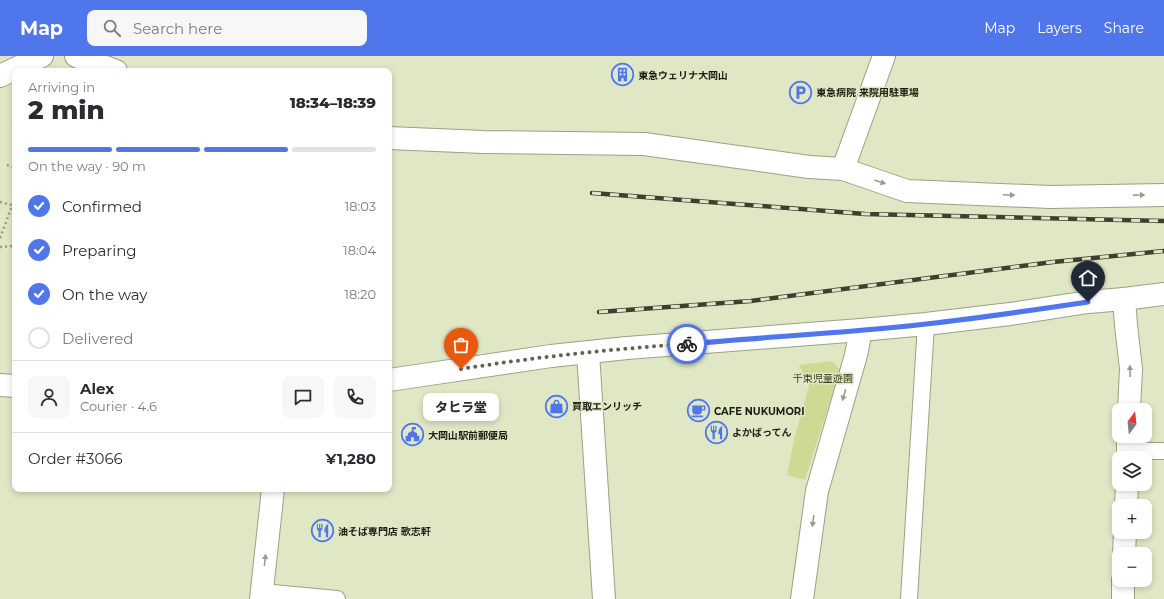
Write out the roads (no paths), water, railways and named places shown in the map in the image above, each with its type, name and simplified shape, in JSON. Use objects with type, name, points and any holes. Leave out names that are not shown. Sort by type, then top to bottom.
[{"type":"street","points":[[17,68],[42,56]]},
{"type":"street","points":[[76,56],[108,68]]},
{"type":"street","points":[[843,169],[884,56]]},
{"type":"street","points":[[0,76],[12,70]]},
{"type":"street","points":[[392,138],[483,142],[644,144],[809,167],[843,169],[907,191],[1050,197],[1164,195]]},
{"type":"street","points":[[392,380],[551,356],[642,347],[926,324],[1010,314],[1088,302],[1164,294]]},
{"type":"street","points":[[1124,299],[1130,369],[1129,403]]},
{"type":"street","points":[[802,599],[817,491],[856,355],[861,330]]},
{"type":"street","points":[[588,353],[604,599]]},
{"type":"street","points":[[0,385],[12,386]]},
{"type":"street","points":[[261,595],[273,492]]},
{"type":"street","points":[[1123,587],[1123,599]]},
{"type":"lane","points":[[909,599],[926,324]]},
{"type":"lane","points":[[1128,448],[1164,451]]},
{"type":"lane","points":[[261,595],[337,599]]},
{"type":"railway","points":[[592,193],[865,214],[1164,221]]},
{"type":"railway","points":[[599,312],[751,301],[1053,262],[1164,251]]},
{"type":"place","name":"東急ウェリナ大岡山","points":[[622,75]]},
{"type":"place","name":"東急病院 来院用駐車場","points":[[800,92]]},
{"type":"place","name":"タヒラ堂","points":[[461,369]]},
{"type":"place","name":"買取エンリッチ","points":[[557,406]]},
{"type":"place","name":"CAFE NUKUMORI","points":[[698,411]]},
{"type":"place","name":"よかばってん","points":[[716,432]]},
{"type":"place","name":"大岡山駅前郵便局","points":[[413,435]]},
{"type":"place","name":"油そば専門店 歌志軒","points":[[322,531]]},
{"type":"park label","name":"千束児童遊園","points":[[823,378]]}]
